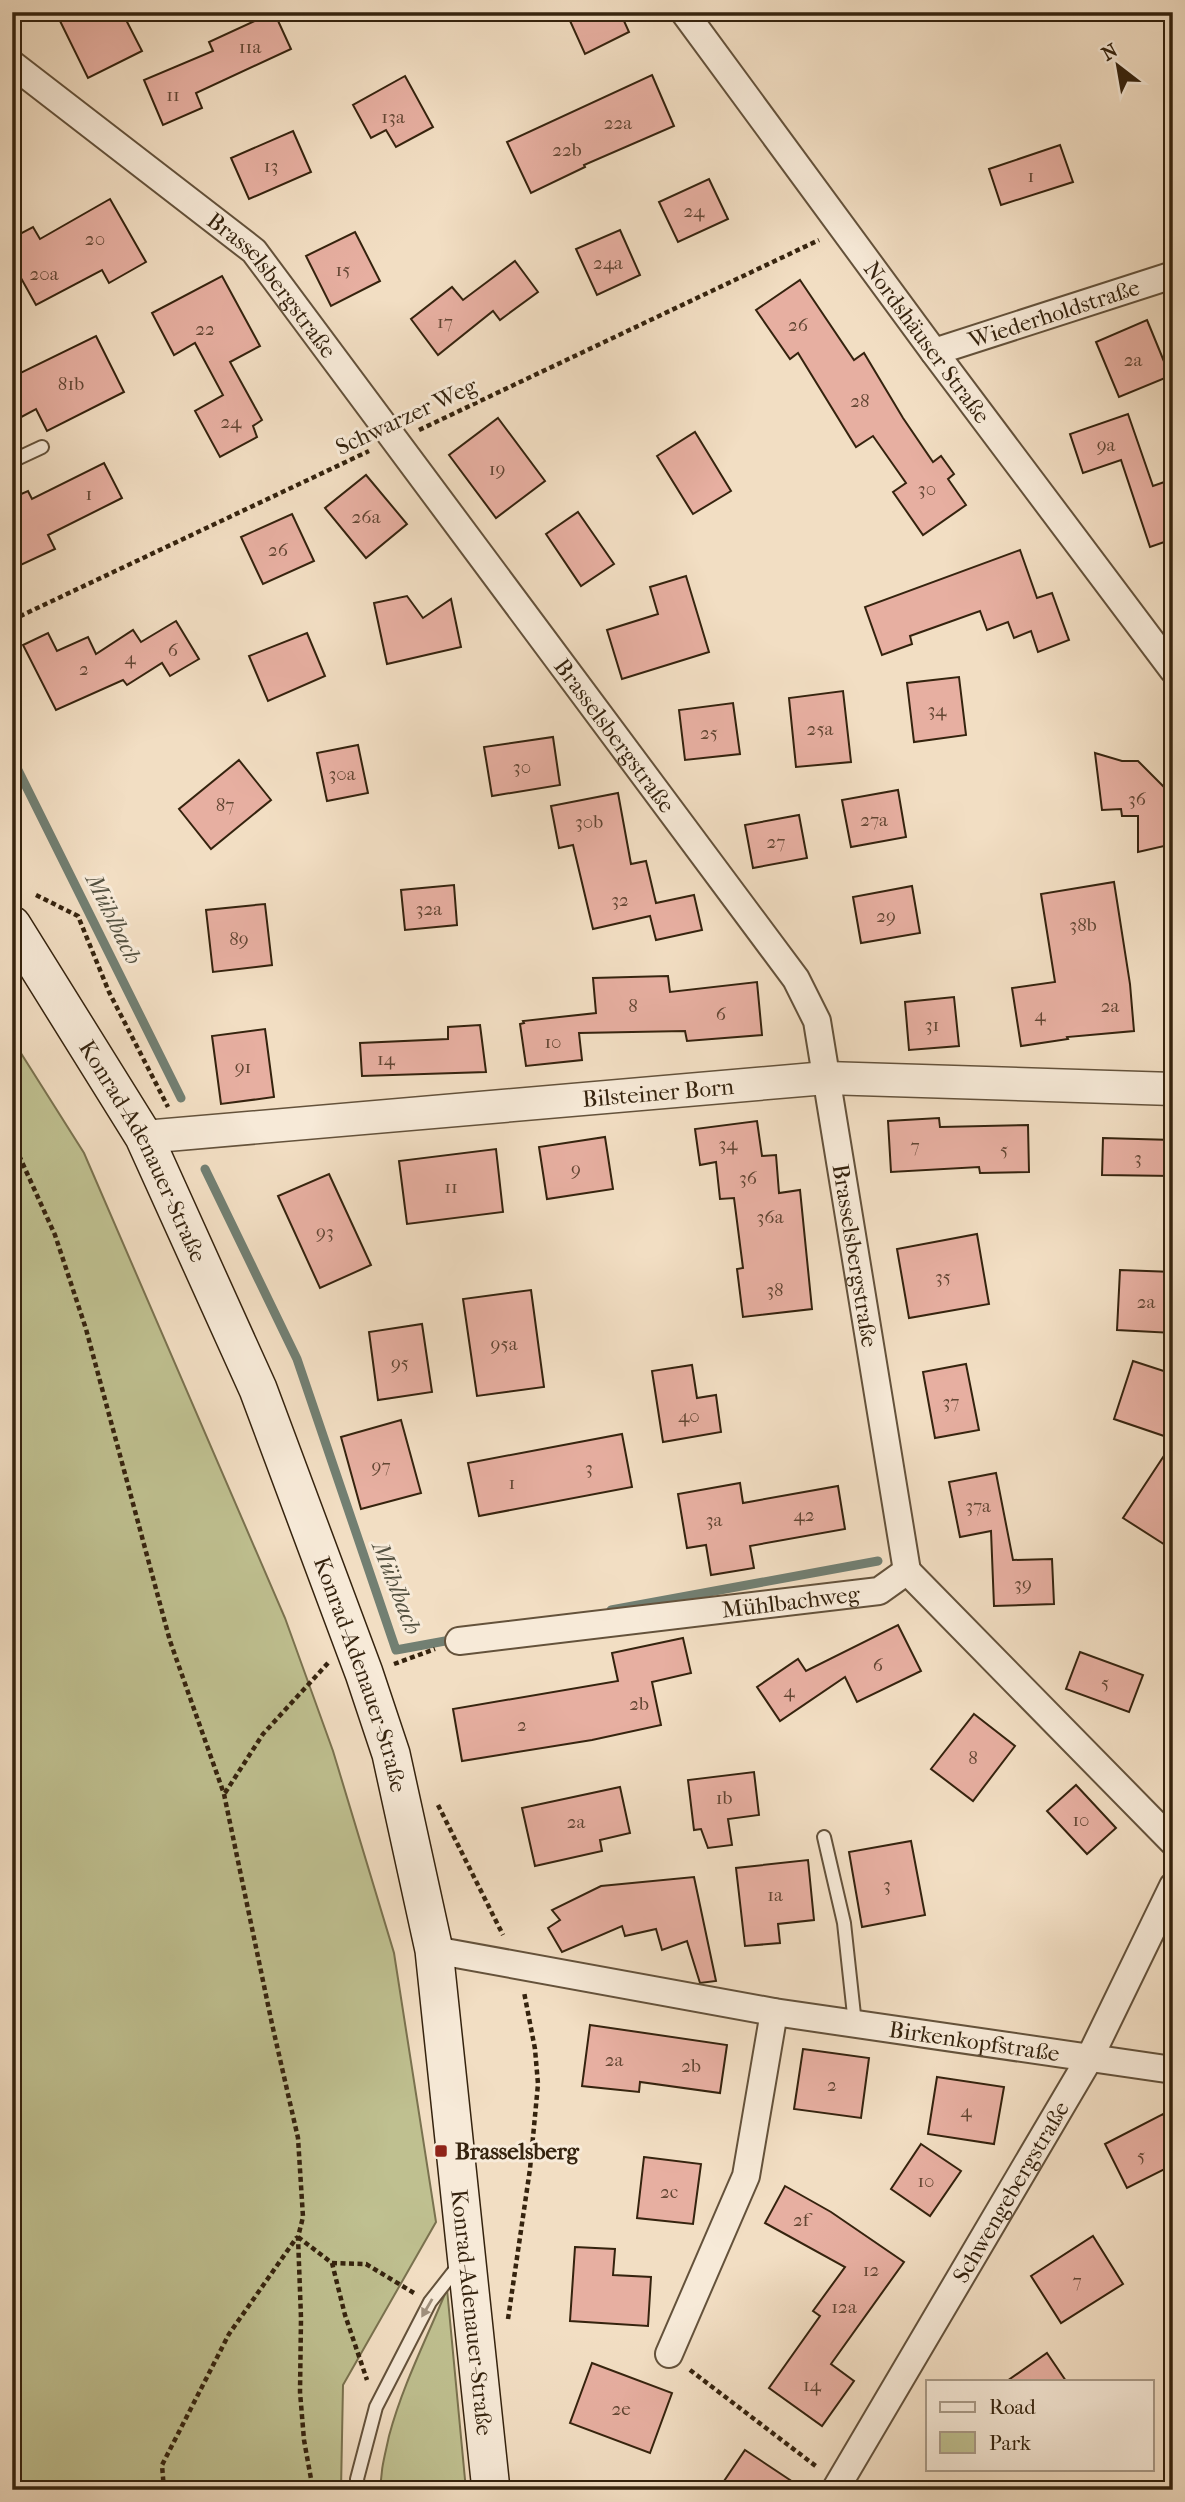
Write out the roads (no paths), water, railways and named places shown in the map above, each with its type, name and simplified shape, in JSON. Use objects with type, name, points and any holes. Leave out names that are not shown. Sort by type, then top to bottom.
[{"type":"main road","name":"Konrad-Adenauer-Straße","points":[[12,925],[144,1137],[258,1389],[351,1638],[391,1754],[435,1950],[491,2490]]},
{"type":"street","name":"Nordshäuser Straße","points":[[693,14],[934,352],[1173,670]]},
{"type":"street","name":"Brasselsbergstraße","points":[[12,64],[254,251],[796,979],[817,1021],[907,1571]]},
{"type":"street","name":"Wiederholdstraße","points":[[934,352],[1173,275]]},
{"type":"street","name":"Bilsteiner Born","points":[[144,1137],[826,1078],[1173,1089]]},
{"type":"street","name":"Mühlbachweg","points":[[459,1641],[879,1591],[907,1571]]},
{"type":"street","points":[[907,1571],[1173,1842]]},
{"type":"street","name":"Schwengebergstraße","points":[[840,2488],[1089,2059],[1173,1886]]},
{"type":"street","name":"Birkenkopfstraße","points":[[435,1950],[774,2012],[1173,2070]]},
{"type":"street","points":[[669,2354],[746,2176],[774,2012]]},
{"type":"lane","points":[[12,461],[43,447]]},
{"type":"lane","points":[[824,1837],[844,1923],[855,2024]]},
{"type":"lane","points":[[359,2490],[357,2479],[376,2407],[429,2302],[468,2254]]},
{"type":"waterway","name":"Mühlbach","points":[[12,758],[181,1098]]},
{"type":"waterway","name":"Mühlbach","points":[[205,1169],[297,1359],[396,1650],[456,1639]]},
{"type":"waterway","name":"Mühlbach","points":[[611,1610],[878,1561]]},
{"type":"place","name":"Brasselsberg","points":[[441,2151]]}]
